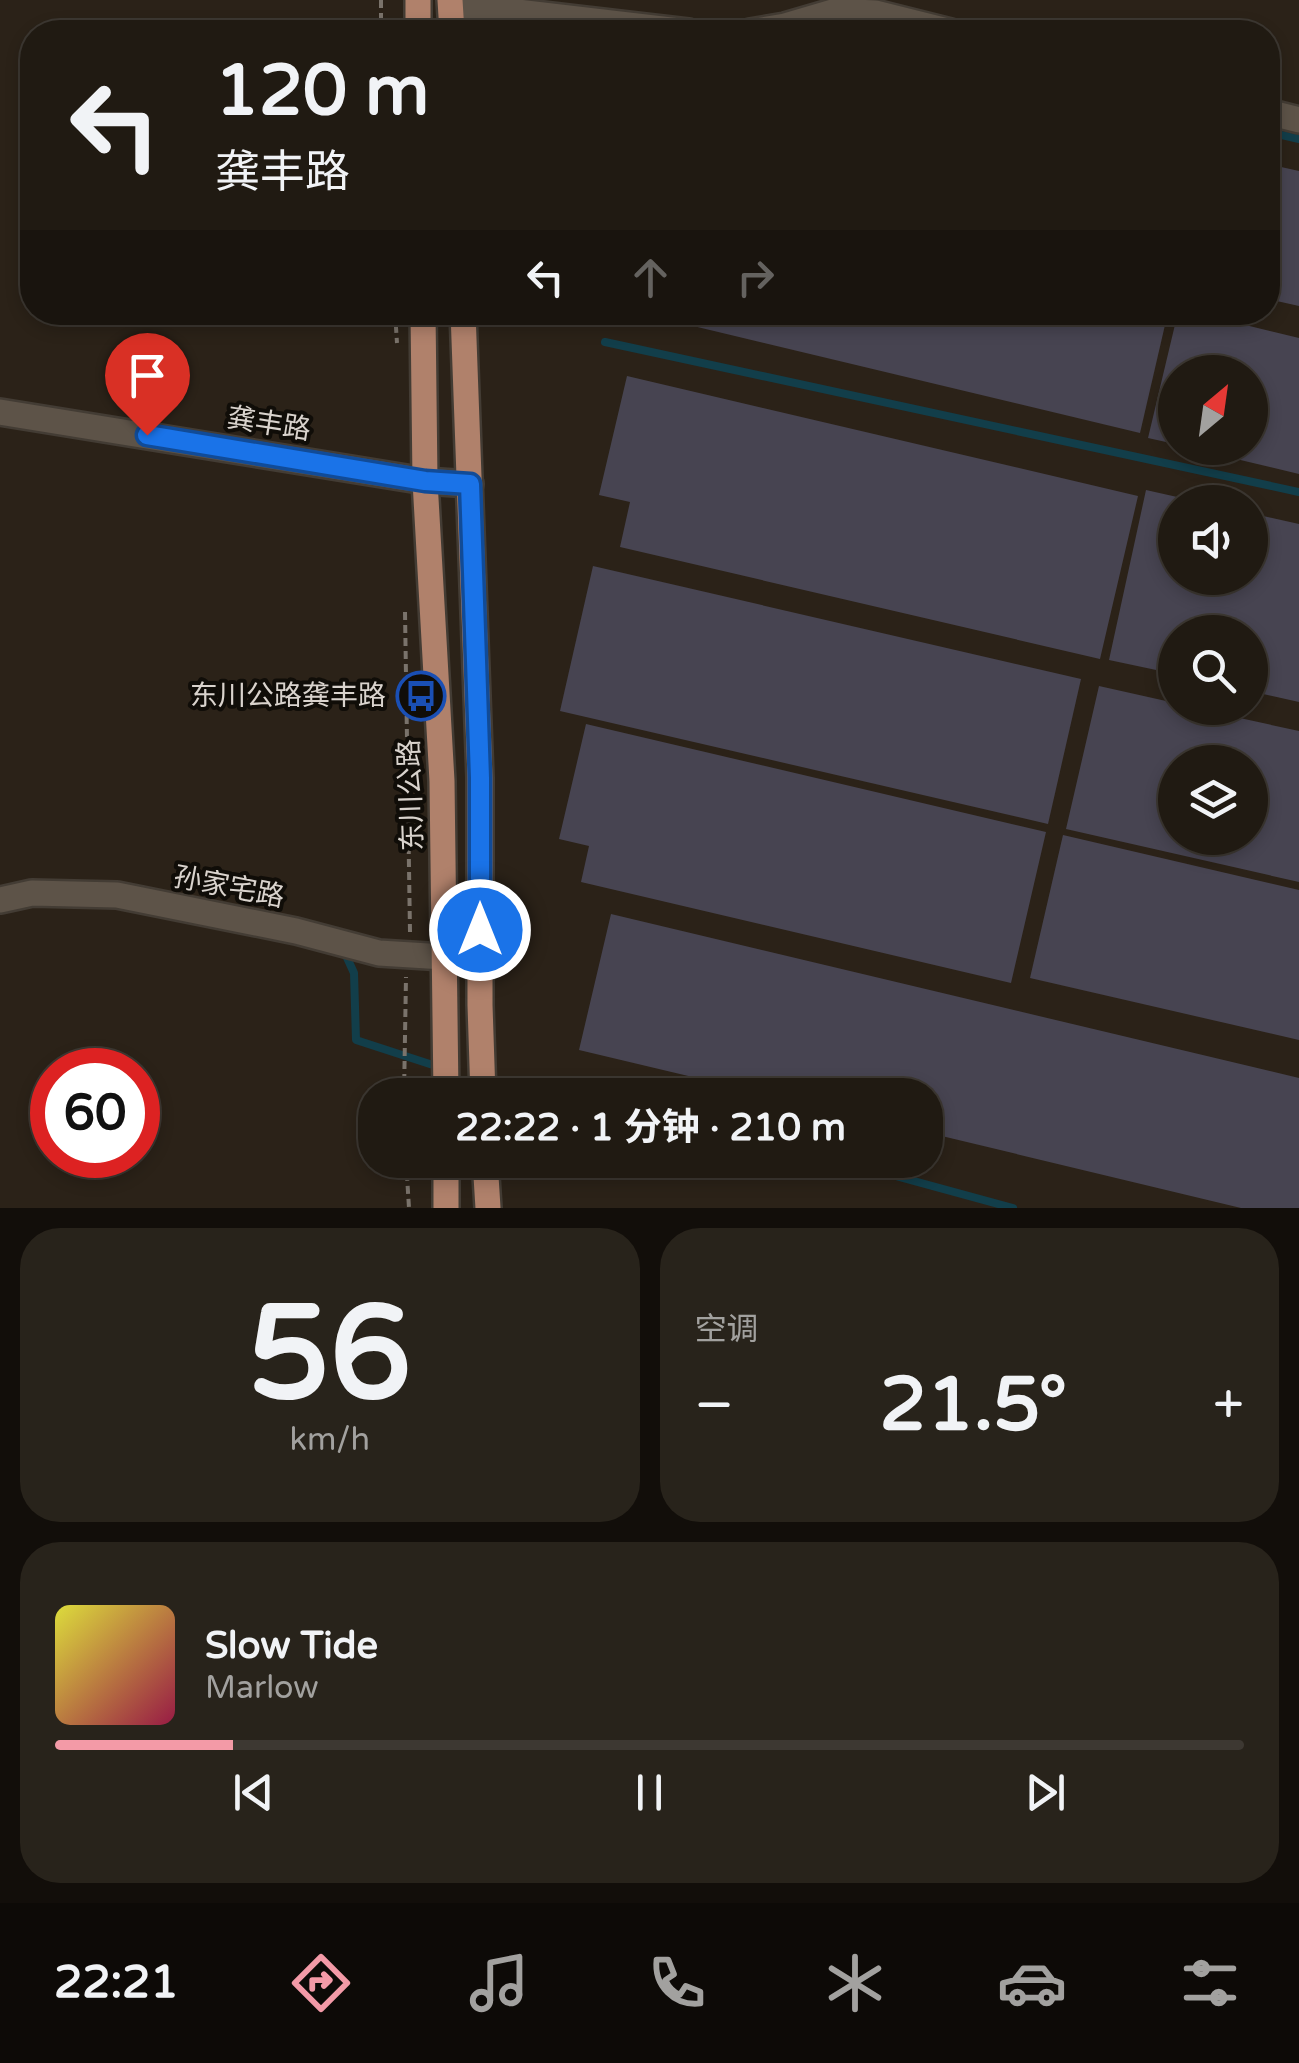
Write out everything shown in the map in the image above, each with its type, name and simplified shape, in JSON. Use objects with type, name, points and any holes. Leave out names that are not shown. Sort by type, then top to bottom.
[{"type":"main road","name":"东川公路","points":[[423,325],[425,481],[442,781],[446,1078]]},
{"type":"main road","points":[[464,325],[480,778],[482,1078]]},
{"type":"main road","points":[[446,1178],[446,1208]]},
{"type":"main road","points":[[486,1178],[488,1208]]},
{"type":"street","points":[[805,20],[836,11],[875,13],[903,20]]},
{"type":"street","points":[[451,15],[518,12],[586,20]]},
{"type":"street","name":"龚丰路","points":[[0,412],[425,481],[470,484]]},
{"type":"street","name":"孙家宅路","points":[[0,900],[32,893],[117,895],[296,931],[380,953],[444,957]]},
{"type":"path","points":[[396,325],[397,349]]},
{"type":"path","points":[[404,1078],[405,980],[410,954],[405,595]]},
{"type":"path","points":[[407,1178],[409,1208]]},
{"type":"building","points":[[1280,167],[1299,171],[1299,306],[1280,302]]},
{"type":"building","points":[[689,325],[1165,325],[1140,433]]},
{"type":"building","points":[[1175,325],[1246,325],[1299,338],[1299,474],[1261,465],[1268,465],[1268,355],[1168,355]]},
{"type":"building","points":[[627,376],[1138,496],[1100,659],[620,547],[630,502],[599,495]]},
{"type":"building","points":[[1158,396],[1158,440],[1148,438]]},
{"type":"building","points":[[1146,490],[1158,493],[1158,595],[1268,595],[1268,517],[1299,524],[1299,702],[1268,695],[1268,615],[1158,615],[1158,670],[1109,660]]},
{"type":"building","points":[[593,566],[1081,679],[1048,824],[560,711]]},
{"type":"building","points":[[1099,686],[1158,699],[1158,725],[1268,724],[1299,731],[1299,882],[1180,855],[1268,855],[1268,745],[1158,745],[1158,850],[1066,829]]},
{"type":"building","points":[[586,724],[1046,832],[1011,983],[581,882],[589,846],[559,839]]},
{"type":"building","points":[[1063,835],[1299,890],[1299,1040],[1030,978]]},
{"type":"building","points":[[611,914],[1299,1078],[1299,1208],[1241,1208],[943,1136],[943,1078],[697,1078],[579,1050]]},
{"type":"waterway","points":[[1280,135],[1299,139]]},
{"type":"waterway","points":[[605,342],[1299,492]]},
{"type":"waterway","points":[[341,950],[354,973],[356,1040],[439,1067]]},
{"type":"waterway","points":[[903,1178],[1013,1208]]},
{"type":"place","name":"东川公路龚丰路","points":[[421,696]]},
{"type":"route","points":[[147,435],[425,481],[470,484],[480,778],[480,930]]}]
